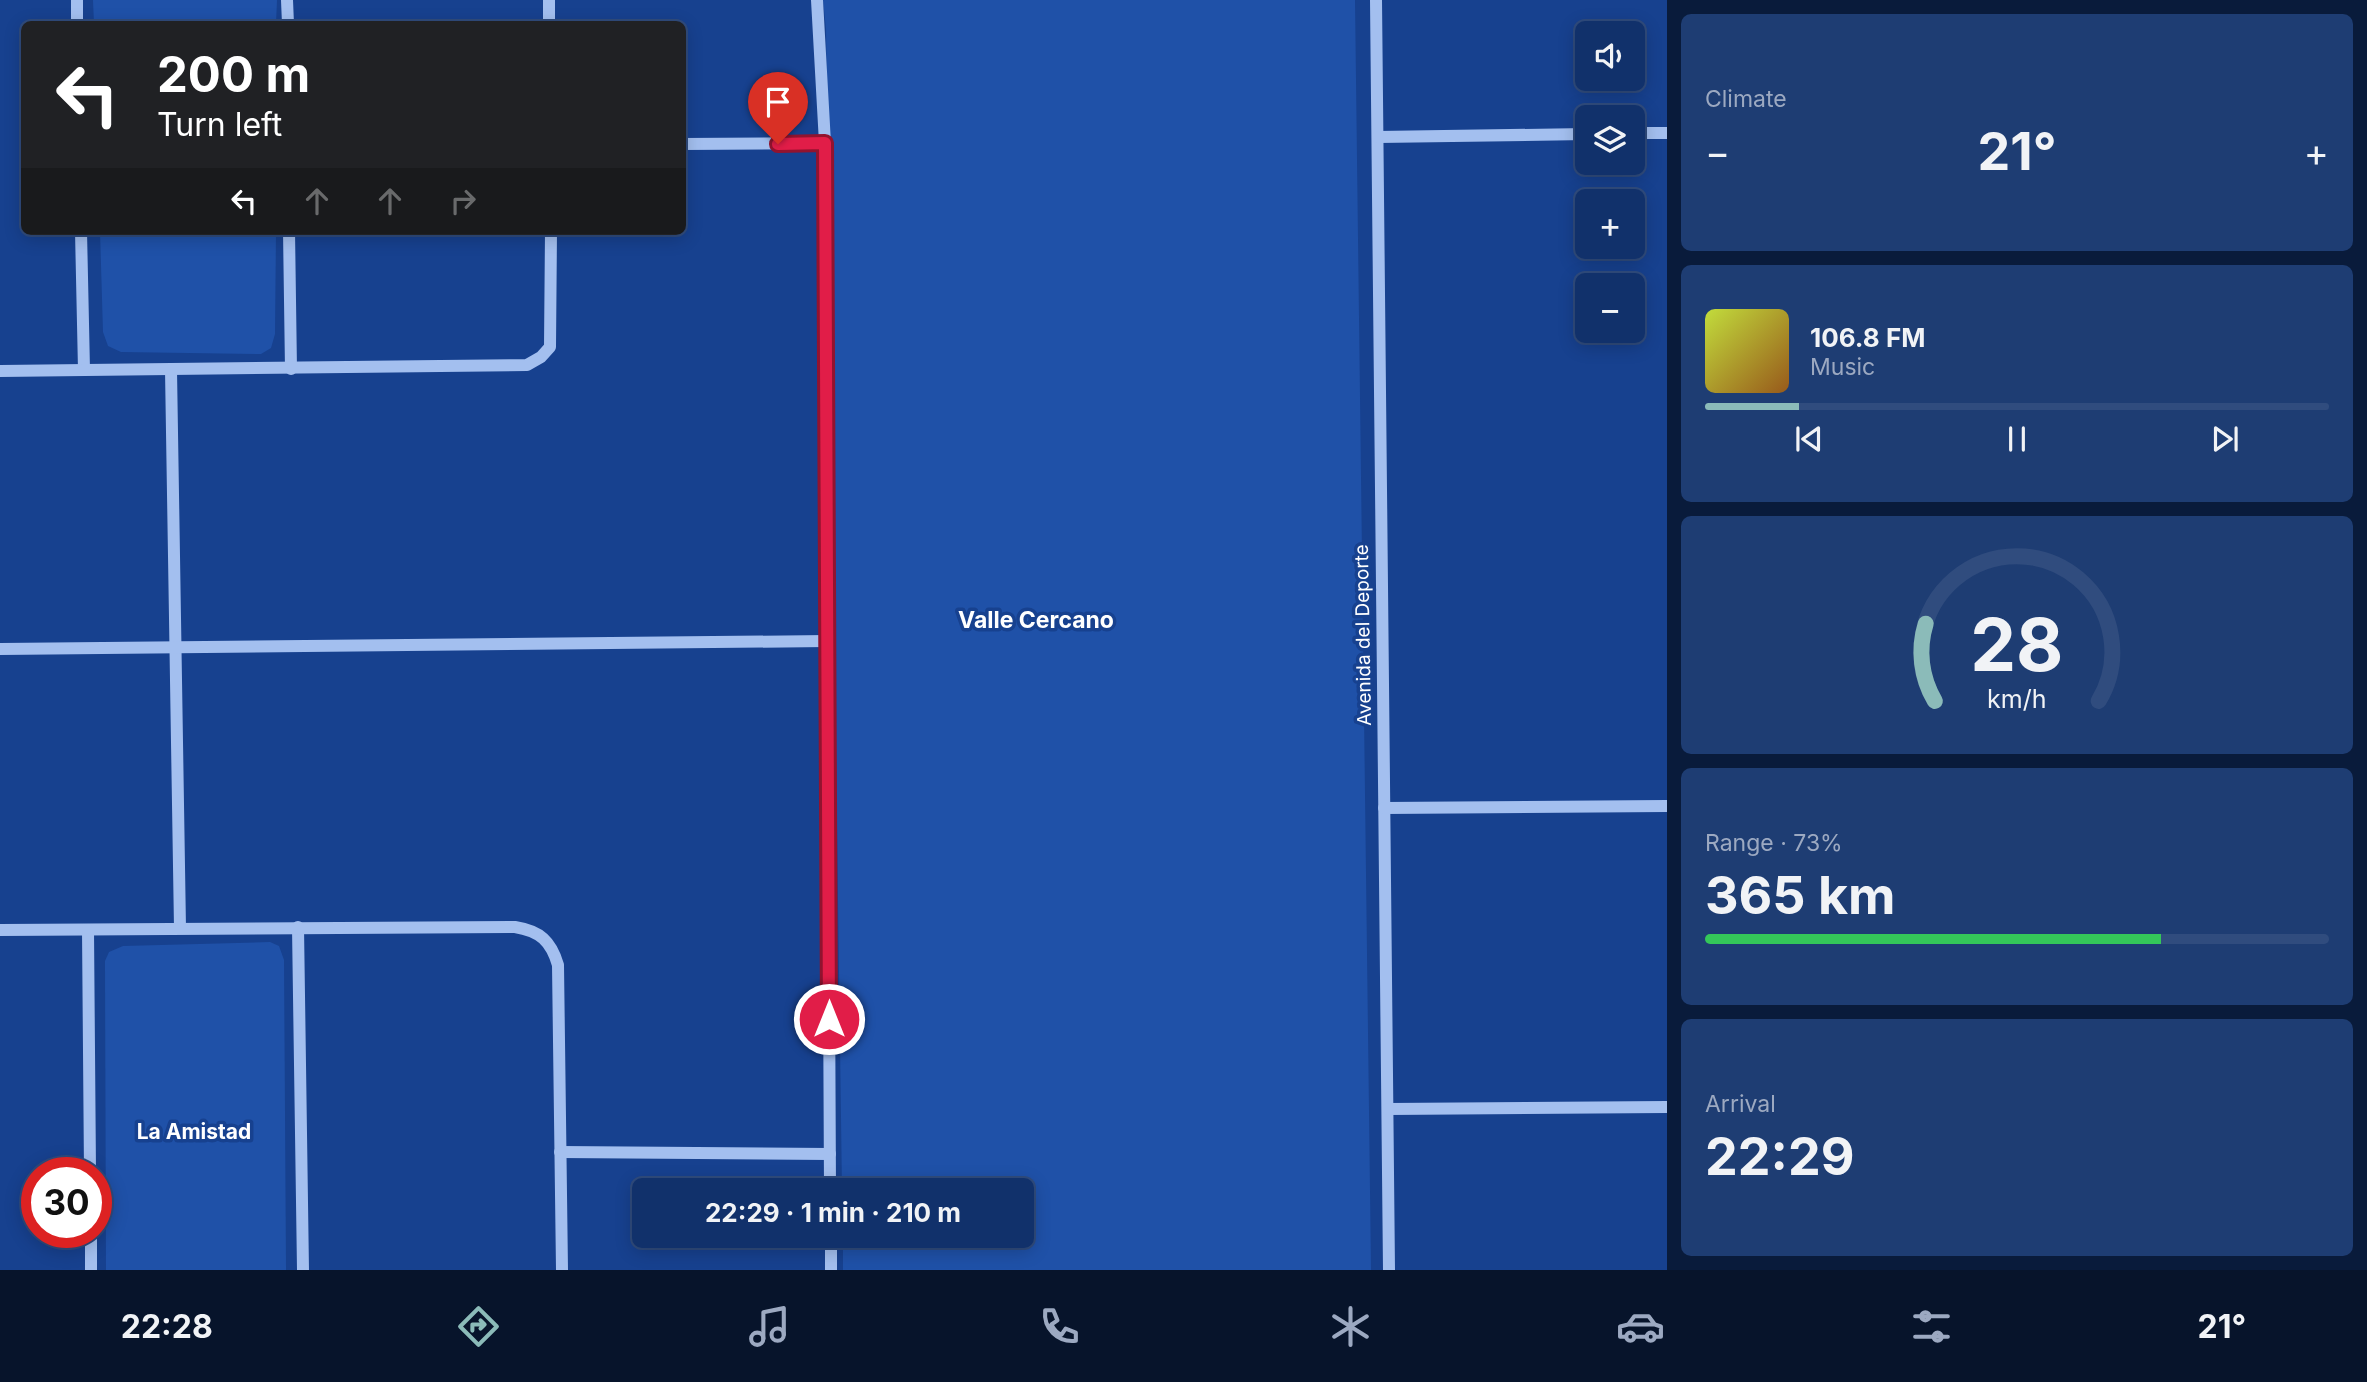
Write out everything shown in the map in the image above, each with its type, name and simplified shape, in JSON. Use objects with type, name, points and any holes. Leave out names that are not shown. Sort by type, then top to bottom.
[{"type":"street","points":[[77,0],[77,21]]},
{"type":"street","points":[[287,0],[288,21]]},
{"type":"street","points":[[549,0],[549,21]]},
{"type":"street","points":[[817,0],[825,143],[830,1178]]},
{"type":"street","name":"Avenida del Deporte","points":[[1376,0],[1389,1270]]},
{"type":"street","points":[[1645,133],[1667,133]]},
{"type":"street","points":[[1378,137],[1575,134]]},
{"type":"street","points":[[686,144],[825,143]]},
{"type":"street","points":[[81,235],[84,370]]},
{"type":"street","points":[[289,235],[291,369]]},
{"type":"street","points":[[0,371],[515,367],[541,357],[550,347],[553,326],[551,235]]},
{"type":"street","points":[[171,370],[180,928]]},
{"type":"street","points":[[0,649],[827,641]]},
{"type":"street","points":[[1384,808],[1667,806]]},
{"type":"street","points":[[298,927],[303,1270]]},
{"type":"street","points":[[0,930],[515,927],[532,930],[542,936],[553,950],[558,965],[562,1270]]},
{"type":"street","points":[[88,930],[90,1157]]},
{"type":"street","points":[[1388,1109],[1667,1107]]},
{"type":"street","points":[[560,1152],[830,1154]]},
{"type":"street","points":[[90,1248],[91,1270]]},
{"type":"street","points":[[831,1248],[831,1270]]},
{"type":"shaded area","points":[[93,0],[277,0],[276,21],[94,21]]},
{"type":"shaded area","points":[[823,0],[1355,0],[1371,1270],[843,1270],[843,1248],[1034,1248],[1034,1178],[842,1178],[826,29]]},
{"type":"shaded area","points":[[100,235],[276,235],[275,334],[271,348],[261,354],[121,352],[108,346],[103,332]]},
{"type":"shaded area","points":[[270,942],[279,946],[284,960],[286,1270],[106,1270],[106,1248],[112,1248],[112,1157],[106,1157],[105,961],[109,952],[123,946]]},
{"type":"district","name":"Valle Cercano","points":[[1036,620]]},
{"type":"district","name":"La Amistad","points":[[194,1131]]},
{"type":"route","points":[[778,144],[825,143],[829,1019]]}]
